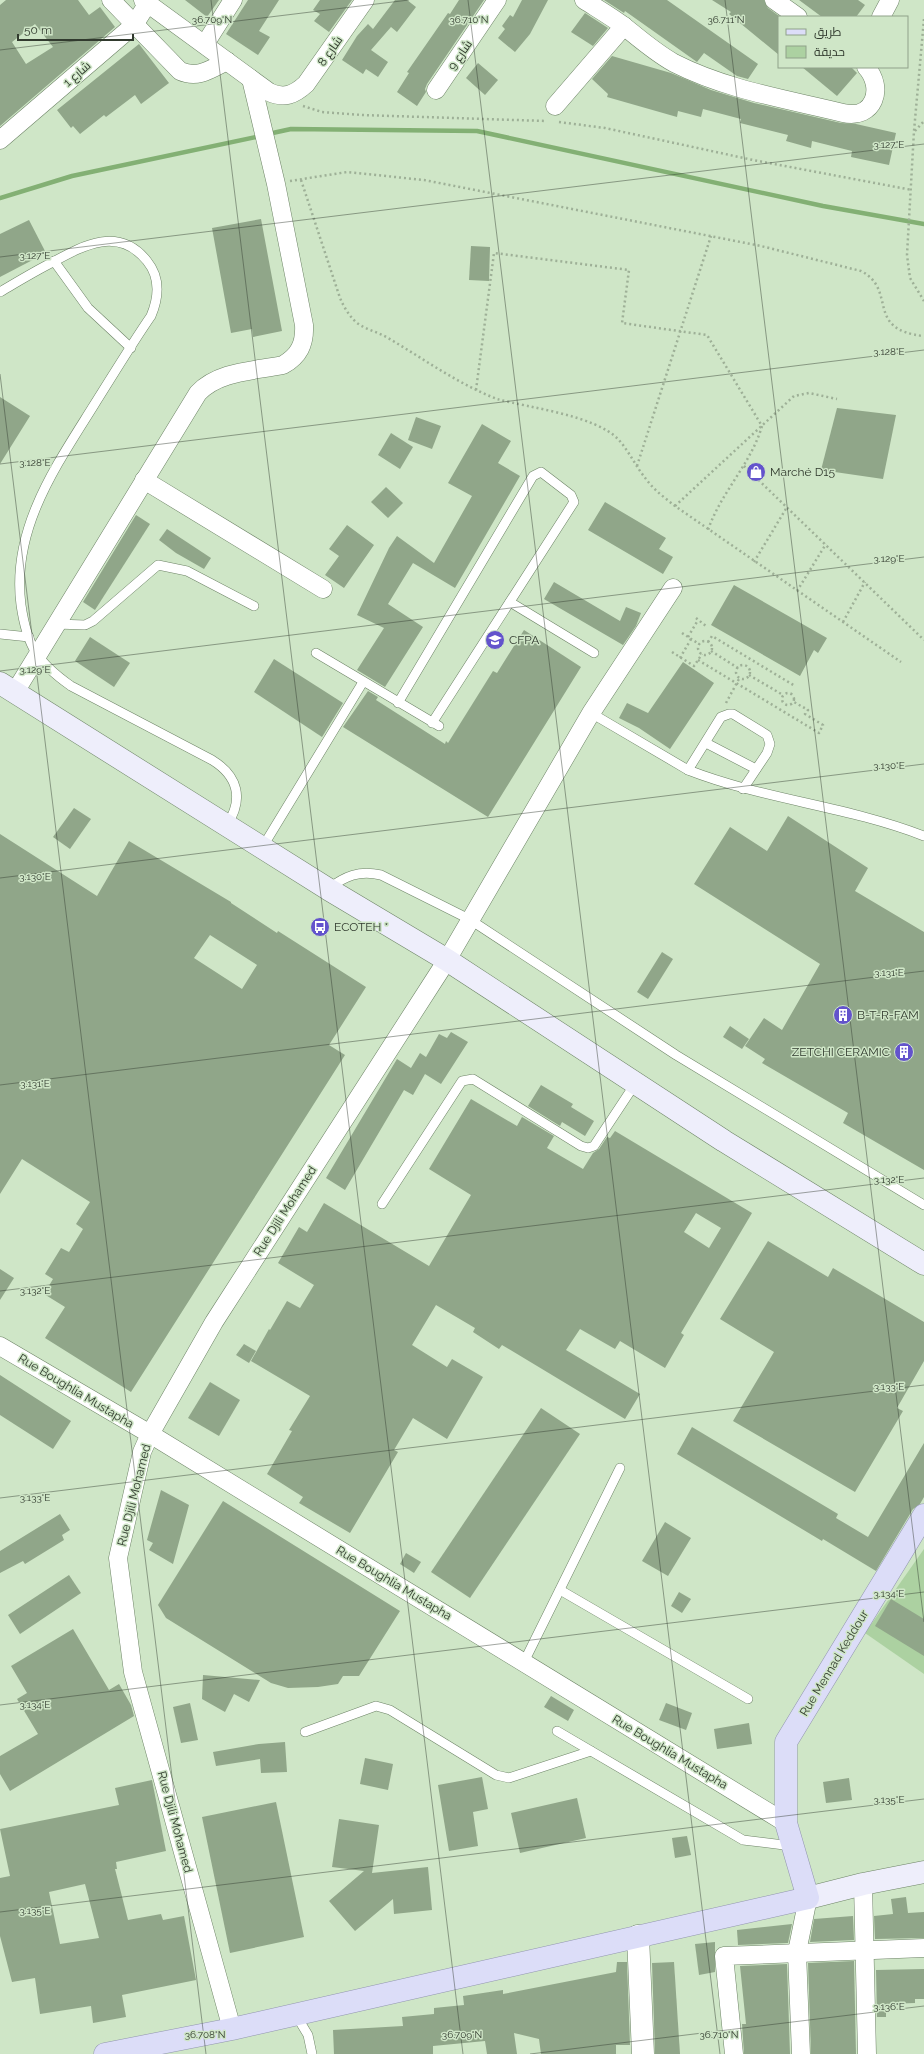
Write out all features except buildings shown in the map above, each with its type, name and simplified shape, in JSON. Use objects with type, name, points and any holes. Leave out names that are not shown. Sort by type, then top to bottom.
[{"type":"main road","points":[[7,687],[328,889],[447,960],[724,1141],[924,1264]]},
{"type":"main road","name":"Rue Mennad Keddour","points":[[808,1898],[786,1823],[786,1742],[924,1515]]},
{"type":"main road","points":[[105,2054],[232,2028],[808,1898],[863,1884],[924,1872]]},
{"type":"street","points":[[111,0],[174,66],[186,73],[192,74],[206,72],[227,60]]},
{"type":"street","points":[[205,44],[233,0]]},
{"type":"street","name":"شارع 8","points":[[289,96],[301,89],[310,79],[365,0]]},
{"type":"street","name":"شارع 9","points":[[436,90],[497,0]]},
{"type":"street","points":[[584,0],[624,26],[652,49],[673,62],[700,75],[738,88],[851,115],[866,110],[875,97],[874,82],[867,68]]},
{"type":"street","points":[[774,0],[797,16]]},
{"type":"street","points":[[882,16],[890,0]]},
{"type":"street","points":[[145,2],[205,44],[251,79],[274,94],[289,96]]},
{"type":"street","name":"شارع 1","points":[[0,140],[134,25],[145,2]]},
{"type":"street","points":[[555,106],[624,26]]},
{"type":"street","points":[[7,687],[37,656],[193,400],[204,387],[219,378],[283,365],[291,360],[303,345],[304,325],[276,184],[257,99],[251,79]]},
{"type":"street","points":[[144,480],[323,589]]},
{"type":"street","name":"Rue Djili Mohamed","points":[[232,2028],[133,1672],[118,1558],[142,1452],[150,1434],[214,1322],[447,960],[469,919],[591,713],[672,588]]},
{"type":"street","name":"Rue Boughlia Mustapha","points":[[0,1346],[150,1434],[786,1823]]},
{"type":"street","points":[[863,1884],[867,2054]]},
{"type":"street","points":[[801,2054],[797,1952],[808,1898]]},
{"type":"street","points":[[638,1936],[643,2054]]},
{"type":"street","points":[[734,2054],[724,1956],[924,1948]]},
{"type":"lane","points":[[0,292],[81,247],[102,241],[124,244],[143,256],[154,274],[157,295],[151,316],[68,447],[45,486],[32,514],[24,542],[19,573],[23,615],[29,637],[37,656],[51,672],[71,686],[222,766],[232,779],[237,794],[234,811],[227,826]]},
{"type":"lane","points":[[54,261],[88,308],[131,348]]},
{"type":"lane","points":[[316,653],[398,703],[436,725],[510,602],[574,502],[571,495],[540,472],[533,476],[398,703]]},
{"type":"lane","points":[[56,624],[85,625],[93,621],[158,565],[187,571],[254,606]]},
{"type":"lane","points":[[510,602],[594,653]]},
{"type":"lane","points":[[0,634],[29,637]]},
{"type":"lane","points":[[262,848],[363,682]]},
{"type":"lane","points":[[591,713],[688,770],[743,788],[864,816],[924,836]]},
{"type":"lane","points":[[688,770],[721,717],[733,714],[763,732],[769,739],[770,748],[743,788]]},
{"type":"lane","points":[[706,743],[756,769]]},
{"type":"lane","points":[[328,889],[345,877],[358,873],[372,873],[381,875],[469,919],[676,1055],[924,1205]]},
{"type":"lane","points":[[382,1204],[462,1081],[474,1079],[581,1146],[588,1148],[594,1146],[635,1084]]},
{"type":"lane","points":[[524,1662],[620,1468]]},
{"type":"lane","points":[[560,1590],[748,1699]]},
{"type":"lane","points":[[305,1732],[376,1706],[390,1710],[496,1775],[509,1778],[591,1751]]},
{"type":"lane","points":[[557,1731],[743,1840],[793,1846]]},
{"type":"lane","points":[[294,2013],[308,2035],[312,2054]]},
{"type":"path","points":[[924,18],[914,131],[912,190],[907,255],[910,278],[924,301]]},
{"type":"path","points":[[289,96],[304,107],[322,112],[398,116],[530,119],[597,127],[753,160],[912,190]]},
{"type":"path","points":[[914,131],[924,121]]},
{"type":"path","points":[[276,184],[347,172],[408,178],[474,189],[761,246],[861,271],[868,275],[878,287],[884,314],[894,327],[909,335],[924,336]]},
{"type":"path","points":[[301,180],[340,298],[352,317],[364,327],[386,337],[476,390],[497,399],[560,414],[598,426],[609,432],[618,440],[657,492],[708,530],[901,662]]},
{"type":"path","points":[[637,467],[711,236]]},
{"type":"path","points":[[476,390],[494,253],[629,270],[622,323],[680,333],[707,335],[762,426],[757,442],[744,466],[723,497],[708,530]]},
{"type":"path","points":[[675,506],[789,400],[798,394],[809,393],[837,400]]},
{"type":"path","points":[[744,466],[924,640]]},
{"type":"path","points":[[754,562],[787,507]]},
{"type":"path","points":[[798,591],[826,544]]},
{"type":"path","points":[[843,622],[865,582]]},
{"type":"path","points":[[688,637],[697,619],[706,626]]},
{"type":"path","points":[[682,633],[699,644]]},
{"type":"path","points":[[708,642],[712,636],[795,686]]},
{"type":"path","points":[[680,658],[691,639]]},
{"type":"path","points":[[699,644],[704,641],[708,642]]},
{"type":"path","points":[[708,642],[711,645],[711,651]]},
{"type":"path","points":[[699,644],[698,650],[702,654]]},
{"type":"path","points":[[702,654],[707,654],[711,651]]},
{"type":"path","points":[[711,651],[738,668],[746,666],[751,659]]},
{"type":"path","points":[[672,652],[694,666],[702,654]]},
{"type":"path","points":[[698,660],[819,733],[823,725],[805,714],[808,710],[794,702],[792,694],[789,693],[783,695],[749,675]]},
{"type":"path","points":[[746,666],[750,670],[749,675]]},
{"type":"path","points":[[738,668],[737,673],[740,677]]},
{"type":"path","points":[[740,677],[745,678],[749,675]]},
{"type":"path","points":[[725,715],[728,698],[740,677]]},
{"type":"path","points":[[783,695],[782,701],[785,704]]},
{"type":"path","points":[[785,704],[788,705],[794,702]]},
{"type":"path","points":[[782,711],[785,704]]},
{"type":"green space","points":[[924,1549],[924,1674],[865,1633]]},
{"type":"waterway","points":[[268,134],[291,129],[477,131],[823,206],[924,224]]},
{"type":"waterway","points":[[0,198],[72,176],[261,136]]},
{"type":"place","name":"Marché D15","points":[[756,472]]},
{"type":"place","name":"CFPA","points":[[495,640]]},
{"type":"place","name":"ECOTEH *","points":[[320,927]]},
{"type":"place","name":"B-T-R-FAM","points":[[843,1015]]},
{"type":"place","name":"ZETCHI CERAMIC","points":[[904,1052]]}]
